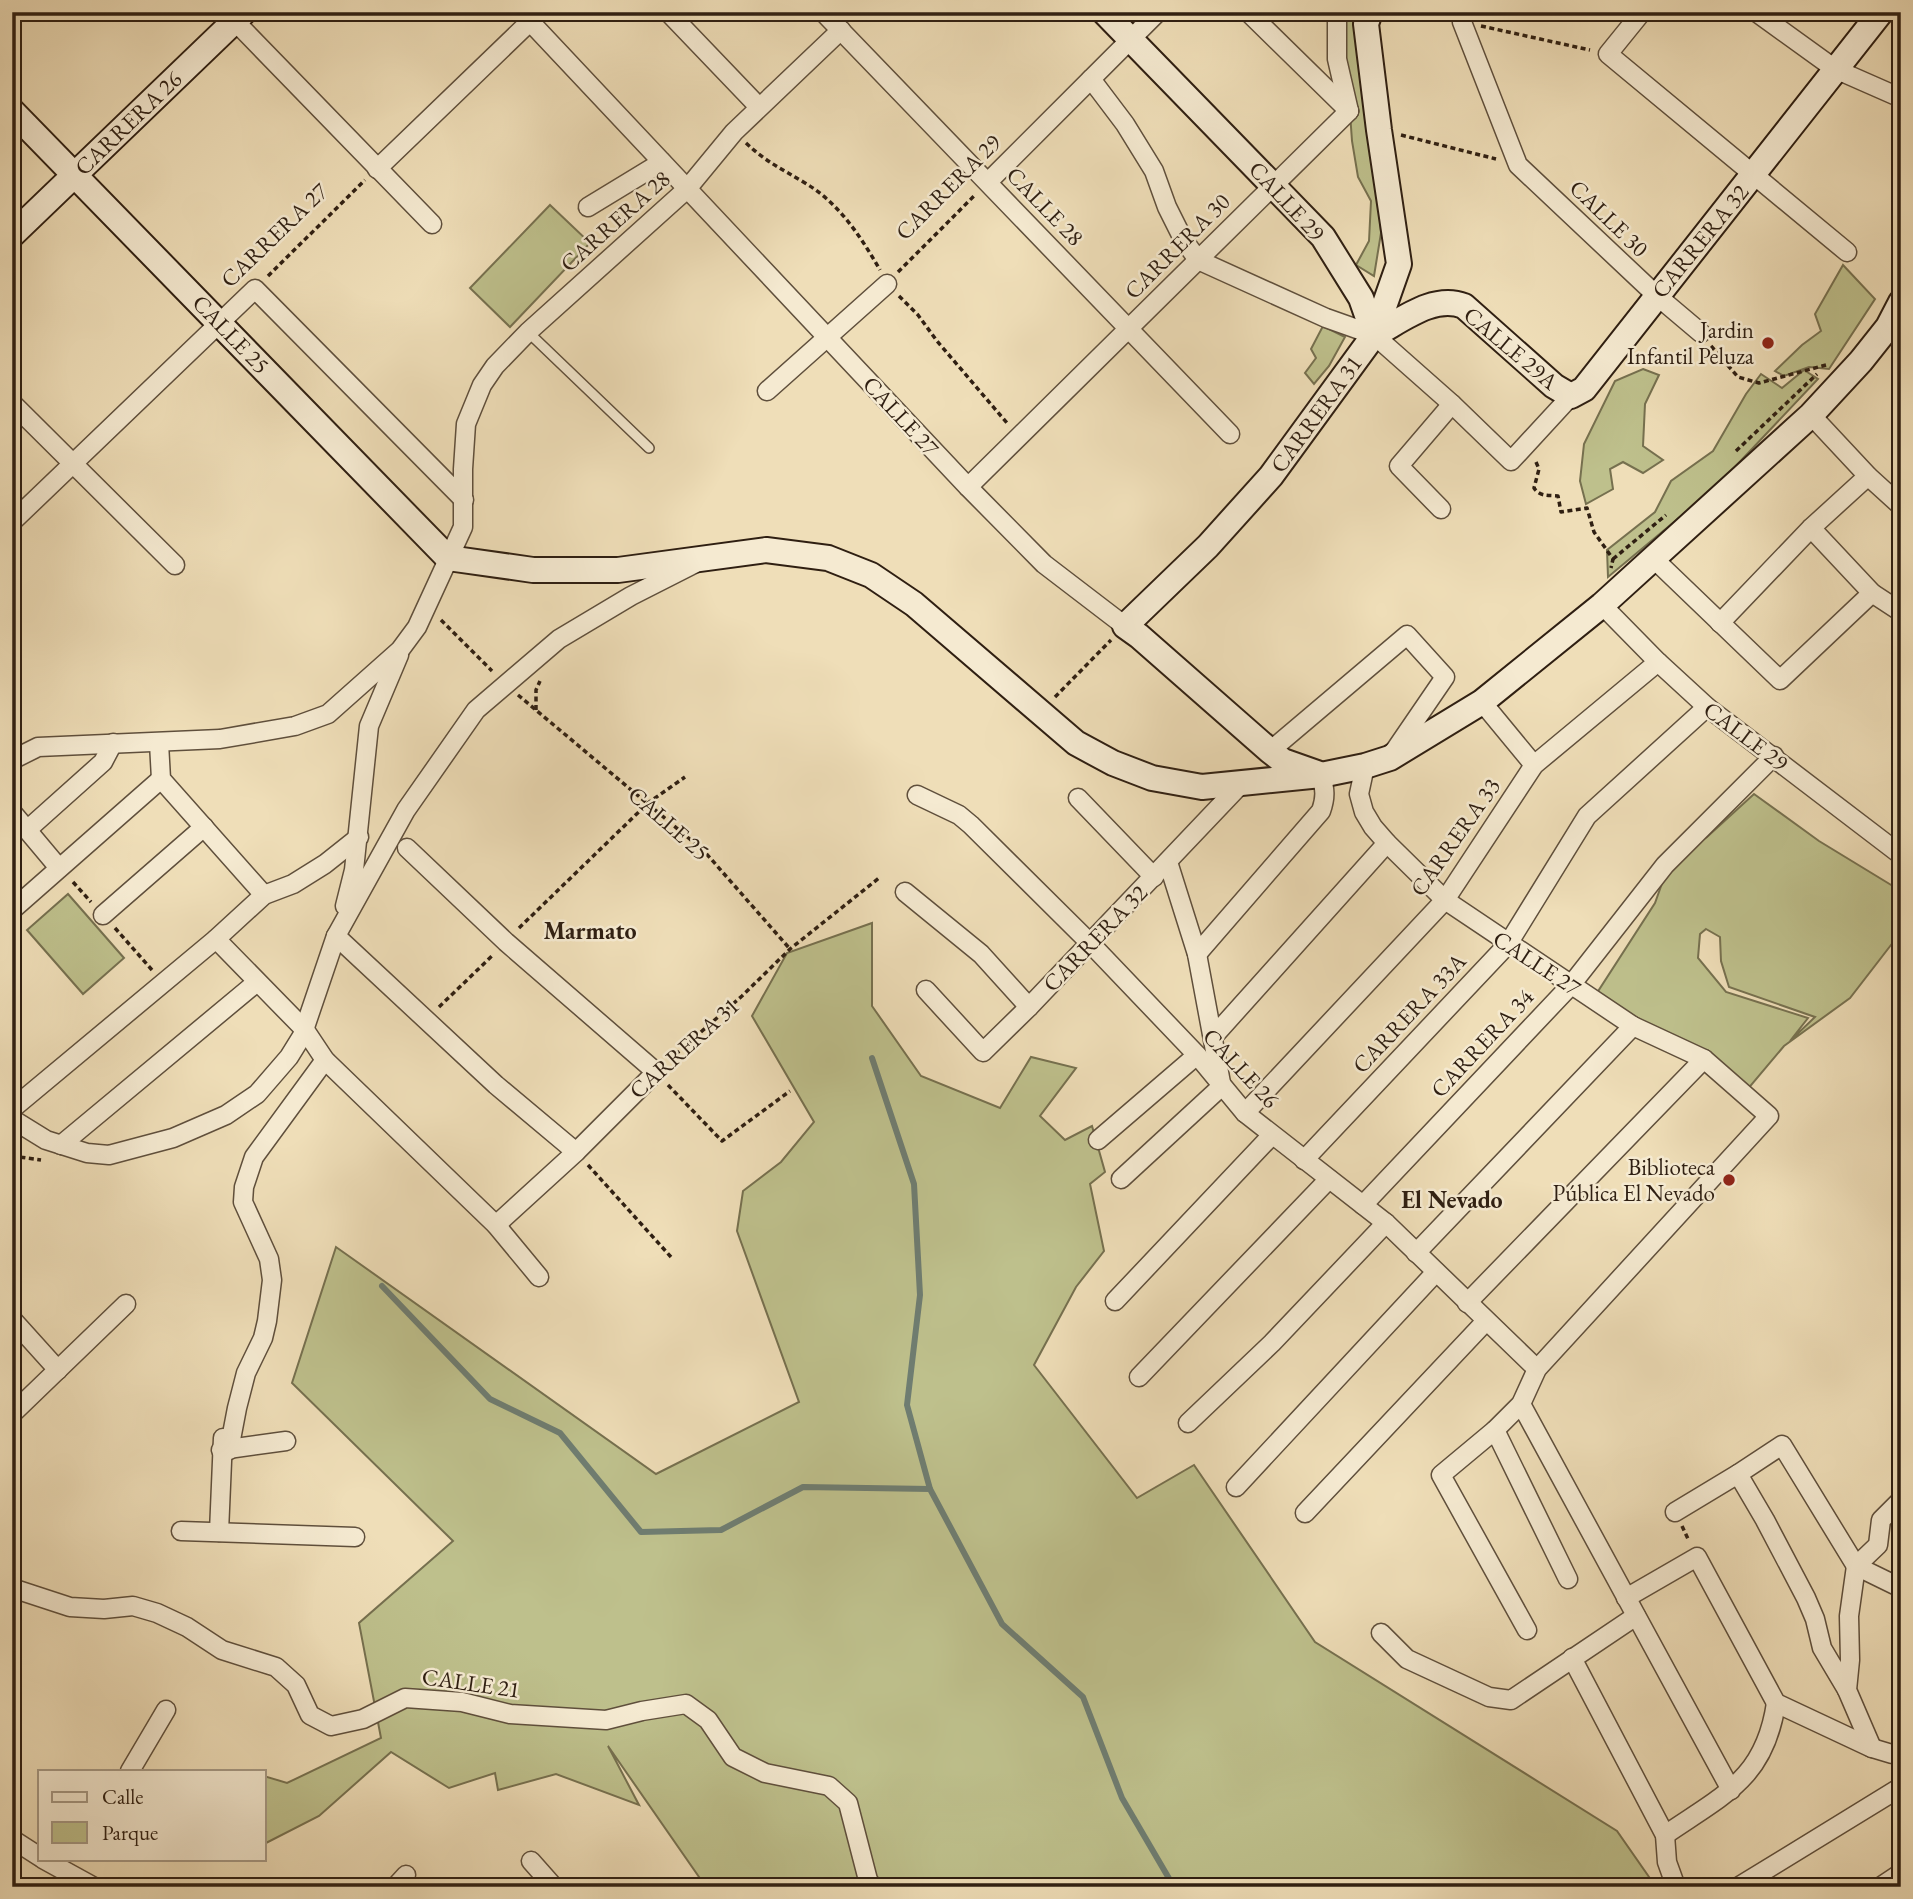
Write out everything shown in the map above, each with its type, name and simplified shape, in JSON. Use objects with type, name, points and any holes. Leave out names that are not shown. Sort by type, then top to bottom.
[{"type":"street","points":[[668,12],[759,107]]},
{"type":"street","name":"CALLE 28","points":[[823,12],[1230,434]]},
{"type":"street","name":"CALLE 29","points":[[1104,12],[1323,237],[1361,298],[1374,335],[1511,461]]},
{"type":"street","name":"CARRERA 29","points":[[988,182],[1158,12]]},
{"type":"street","points":[[1248,12],[1349,111]]},
{"type":"street","points":[[1337,12],[1337,60],[1349,111]]},
{"type":"street","name":"CARRERA 31","points":[[1125,626],[1208,546],[1271,476],[1374,335],[1399,264],[1366,24],[1370,12]]},
{"type":"street","points":[[1642,12],[1608,54],[1847,251]]},
{"type":"street","points":[[1756,12],[1835,69],[1901,98]]},
{"type":"street","name":"CARRERA 32","points":[[1511,461],[1571,396],[1584,389],[1881,12]]},
{"type":"street","points":[[235,15],[377,169],[432,224]]},
{"type":"street","name":"CARRERA 26","points":[[12,234],[235,15]]},
{"type":"street","points":[[377,169],[530,15]]},
{"type":"street","name":"CALLE 27","points":[[530,15],[687,189],[1044,564],[1139,636],[1283,761],[1321,775]]},
{"type":"street","points":[[1462,17],[1518,165]]},
{"type":"street","name":"CARRERA 28","points":[[401,650],[418,627],[463,527],[466,424],[472,404],[495,366],[528,332],[687,189],[734,132],[841,30]]},
{"type":"street","points":[[1091,79],[1125,124],[1154,171],[1183,239],[1198,260],[1326,318],[1374,335]]},
{"type":"street","name":"CALLE 25","points":[[12,111],[448,558]]},
{"type":"street","name":"CARRERA 30","points":[[968,487],[1349,111]]},
{"type":"street","points":[[588,206],[662,162]]},
{"type":"street","name":"CALLE 30","points":[[1518,165],[1656,296],[1701,333]]},
{"type":"street","points":[[767,391],[887,284]]},
{"type":"street","points":[[256,289],[464,500]]},
{"type":"street","name":"CARRERA 27","points":[[12,522],[256,289]]},
{"type":"street","points":[[448,558],[533,570],[606,570],[704,560],[766,550],[828,558],[871,575],[914,604],[1076,743],[1113,763],[1153,778],[1202,787],[1321,775],[1390,758],[1482,702],[1602,605],[1811,415],[1861,361],[1888,327],[1901,302]]},
{"type":"street","name":"CALLE 29A","points":[[1374,335],[1435,303],[1464,306],[1554,386],[1571,396]]},
{"type":"street","points":[[12,403],[175,565]]},
{"type":"street","points":[[1441,509],[1399,466],[1452,404]]},
{"type":"street","points":[[1811,415],[1868,476],[1901,506]]},
{"type":"street","points":[[1720,623],[1811,528],[1868,476]]},
{"type":"street","points":[[1811,528],[1872,593],[1901,612]]},
{"type":"street","points":[[1654,559],[1780,680],[1872,593]]},
{"type":"street","points":[[336,936],[406,810],[476,710],[559,639],[631,596],[704,560]]},
{"type":"street","name":"CALLE 29","points":[[1602,605],[1707,707],[1901,855]]},
{"type":"street","points":[[1270,751],[1407,635],[1445,677],[1390,758]]},
{"type":"street","points":[[12,760],[38,747],[220,739],[295,726],[328,714],[401,650]]},
{"type":"street","points":[[12,1119],[46,1140],[88,1153],[109,1155],[173,1138],[226,1115],[257,1094],[289,1056],[305,1030],[336,936],[354,870],[369,726],[401,650]]},
{"type":"street","name":"CARRERA 33","points":[[1245,1114],[1445,900],[1534,765],[1658,662]]},
{"type":"street","points":[[1482,702],[1534,765]]},
{"type":"street","name":"CARRERA 33A","points":[[1304,1160],[1508,944],[1587,816],[1707,707]]},
{"type":"street","points":[[27,830],[103,762],[113,743]]},
{"type":"street","points":[[159,743],[161,779],[264,895]]},
{"type":"street","name":"CARRERA 34","points":[[1363,1205],[1571,985],[1665,865],[1774,756]]},
{"type":"street","name":"CALLE 27","points":[[1365,766],[1360,802],[1373,827],[1445,900],[1633,1026],[1704,1059],[1769,1116],[1536,1368]]},
{"type":"street","points":[[1197,954],[1321,811],[1325,790],[1321,775]]},
{"type":"street","points":[[12,910],[161,779]]},
{"type":"street","name":"CARRERA 32","points":[[926,990],[983,1052],[1154,877],[1241,783]]},
{"type":"street","points":[[1202,787],[1203,821]]},
{"type":"street","name":"CALLE 26","points":[[917,795],[959,815],[971,825],[1090,943],[1196,1055],[1245,1114],[1386,1223],[1536,1368]]},
{"type":"street","points":[[1078,797],[1154,877]]},
{"type":"street","points":[[12,812],[59,868]]},
{"type":"street","points":[[103,915],[204,827]]},
{"type":"street","points":[[12,1109],[216,939],[264,895],[293,884],[325,864],[359,837]]},
{"type":"street","points":[[1213,1037],[1387,843]]},
{"type":"street","points":[[407,848],[506,942],[656,1072]]},
{"type":"street","points":[[1121,1180],[1222,1086],[1197,954],[1168,862]]},
{"type":"street","points":[[905,892],[981,954],[1029,1007]]},
{"type":"street","points":[[336,936],[496,1085],[576,1152]]},
{"type":"street","points":[[216,939],[305,1030],[325,1060],[496,1225],[539,1277]]},
{"type":"street","points":[[61,1145],[257,982]]},
{"type":"street","points":[[1416,1253],[1633,1026]]},
{"type":"street","points":[[1098,1140],[1196,1055]]},
{"type":"street","points":[[1467,1303],[1704,1059]]},
{"type":"street","points":[[225,1450],[246,1373],[268,1321],[271,1290],[269,1259],[243,1202],[244,1187],[254,1157],[325,1060]]},
{"type":"street","name":"CARRERA 31","points":[[496,1225],[576,1152],[656,1072]]},
{"type":"street","points":[[1115,1301],[1272,1135]]},
{"type":"street","points":[[1139,1377],[1329,1179]]},
{"type":"street","points":[[1188,1423],[1272,1343],[1386,1223]]},
{"type":"street","points":[[1236,1487],[1436,1272]]},
{"type":"street","points":[[12,1414],[126,1304]]},
{"type":"street","points":[[13,1320],[58,1370]]},
{"type":"street","points":[[1306,1513],[1486,1321]]},
{"type":"street","points":[[1527,1630],[1441,1475],[1495,1430],[1521,1404],[1536,1368]]},
{"type":"street","points":[[1521,1404],[1731,1790]]},
{"type":"street","points":[[219,1532],[226,1407]]},
{"type":"street","points":[[1495,1430],[1567,1578]]},
{"type":"street","points":[[225,1450],[286,1441]]},
{"type":"street","points":[[1675,1512],[1782,1445],[1856,1566],[1901,1588]]},
{"type":"street","points":[[1738,1475],[1766,1520],[1806,1598],[1815,1619],[1822,1648],[1847,1690],[1872,1748]]},
{"type":"street","points":[[1847,1690],[1850,1660],[1849,1616],[1856,1566],[1878,1545],[1881,1520],[1901,1500]]},
{"type":"street","points":[[181,1531],[355,1537]]},
{"type":"street","points":[[1626,1598],[1697,1557],[1776,1703],[1872,1748],[1892,1754]]},
{"type":"street","name":"CALLE 21","points":[[12,1588],[71,1607],[104,1609],[133,1606],[157,1613],[187,1627],[222,1650],[276,1667],[296,1685],[310,1715],[331,1726],[363,1719],[405,1699],[462,1702],[510,1714],[606,1720],[686,1704],[708,1720],[733,1757],[765,1773],[829,1786],[848,1803],[868,1880],[873,1887]]},
{"type":"street","points":[[1381,1633],[1407,1658],[1489,1697],[1511,1700],[1636,1616]]},
{"type":"street","points":[[1572,1658],[1665,1835],[1667,1862],[1676,1887]]},
{"type":"street","points":[[1665,1835],[1731,1790],[1747,1775],[1768,1739],[1776,1703]]},
{"type":"street","points":[[131,1770],[166,1710]]},
{"type":"street","points":[[1738,1887],[1901,1787]]},
{"type":"street","points":[[12,1839],[38,1855]]},
{"type":"street","points":[[45,1860],[94,1887]]},
{"type":"street","points":[[69,1875],[77,1860]]},
{"type":"street","points":[[531,1861],[554,1887]]},
{"type":"street","points":[[1880,1887],[1901,1873]]},
{"type":"lane","points":[[528,332],[649,448]]},
{"type":"path","points":[[1462,17],[1608,54]]},
{"type":"path","points":[[1381,141],[1518,165]]},
{"type":"path","name":"CARRERA 27","points":[[256,289],[377,169]]},
{"type":"path","name":"CARRERA 29","points":[[887,284],[988,182]]},
{"type":"path","points":[[1701,333],[1738,377],[1759,383],[1826,365],[1861,361]]},
{"type":"path","points":[[1733,454],[1826,365]]},
{"type":"path","points":[[1511,461],[1533,459],[1539,469],[1534,488],[1543,495],[1558,496],[1561,512],[1587,509],[1594,532],[1613,559]]},
{"type":"path","points":[[1610,570],[1613,559],[1673,508]]},
{"type":"path","points":[[427,606],[506,685]]},
{"type":"path","points":[[1039,713],[1125,626]]},
{"type":"path","name":"CALLE 25","points":[[536,710],[704,851],[790,949]]},
{"type":"path","points":[[1892,726],[1901,734]]},
{"type":"path","points":[[427,1019],[648,803],[685,777]]},
{"type":"path","name":"CARRERA 31","points":[[656,1072],[742,996],[790,949],[879,878]]},
{"type":"path","points":[[656,1072],[722,1141],[790,1091]]},
{"type":"path","points":[[576,1152],[671,1257]]},
{"type":"path","points":[[1675,1512],[1697,1557]]},
{"type":"green space","points":[[1345,12],[1363,12],[1381,233],[1374,276],[1356,265],[1369,241],[1371,201],[1358,177],[1352,141]]},
{"type":"green space","points":[[550,205],[590,243],[510,327],[470,288]]},
{"type":"green space","points":[[1843,265],[1875,299],[1829,369],[1809,367],[1784,376],[1775,371],[1821,331],[1815,314]]},
{"type":"green space","points":[[1323,326],[1345,337],[1329,366],[1314,384],[1305,373],[1316,358],[1311,349]]},
{"type":"green space","points":[[1643,369],[1659,375],[1645,404],[1643,446],[1663,460],[1643,473],[1623,462],[1610,469],[1613,489],[1586,504],[1580,481],[1584,444],[1615,381]]},
{"type":"green space","points":[[1804,370],[1818,379],[1716,487],[1608,577],[1607,550],[1655,512],[1671,481],[1713,451],[1746,394],[1761,374],[1782,388]]},
{"type":"green space","points":[[1754,794],[1819,841],[1901,891],[1901,932],[1850,998],[1784,1046],[1747,1090],[1595,996],[1655,903],[1670,861],[1707,837]],"holes":[[[1706,929],[1720,937],[1721,961],[1729,987],[1815,1017],[1790,1041],[1808,1018],[1726,992],[1698,958],[1700,934]]]},
{"type":"green space","points":[[68,894],[124,958],[83,994],[27,930]]},
{"type":"green space","points":[[872,923],[872,1006],[921,1076],[1000,1108],[1031,1057],[1076,1068],[1040,1116],[1065,1140],[1092,1126],[1105,1172],[1090,1184],[1104,1251],[1076,1287],[1034,1365],[1137,1498],[1194,1465],[1315,1642],[1617,1831],[1656,1887],[706,1887],[608,1746],[639,1805],[556,1774],[498,1790],[495,1773],[449,1788],[391,1752],[319,1816],[266,1843],[266,1777],[287,1783],[381,1738],[359,1623],[453,1541],[292,1383],[336,1247],[656,1474],[799,1402],[737,1231],[743,1191],[781,1162],[814,1122],[752,1016],[787,953]]},
{"type":"waterway","points":[[1896,1025],[1901,1025]]},
{"type":"waterway","points":[[872,1058],[914,1184],[920,1295],[907,1405],[930,1489]]},
{"type":"waterway","points":[[382,1286],[490,1399],[560,1433],[641,1532],[721,1530],[803,1487],[930,1489],[1002,1624],[1083,1697],[1122,1798],[1174,1887]]},
{"type":"place","name":"Jardin Infantil Peluza","points":[[1768,343]]},
{"type":"place","name":"Biblioteca Pública El Nevado","points":[[1729,1180]]},
{"type":"district","name":"Marmato","points":[[590,930]]},
{"type":"district","name":"El Nevado","points":[[1452,1199]]}]
